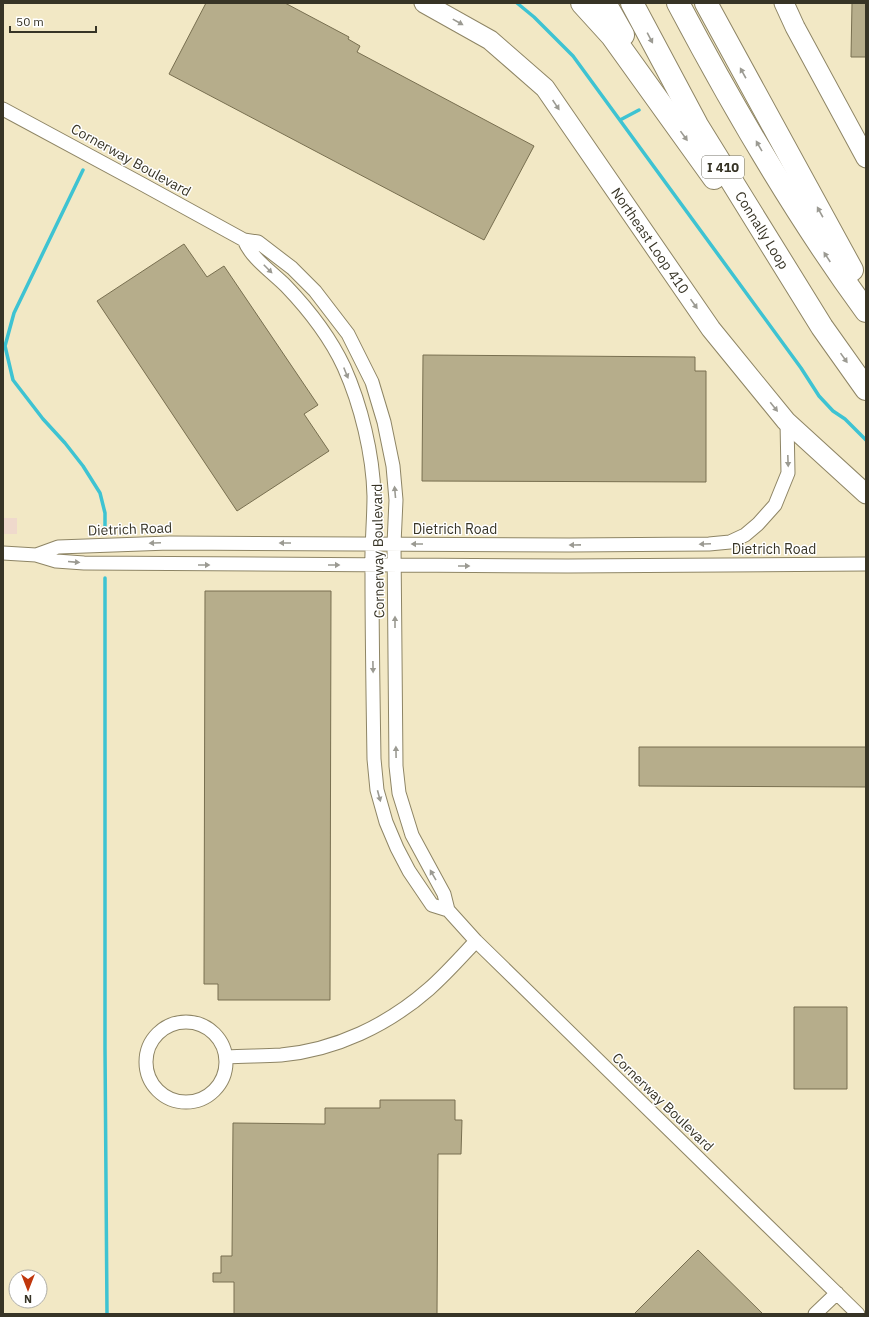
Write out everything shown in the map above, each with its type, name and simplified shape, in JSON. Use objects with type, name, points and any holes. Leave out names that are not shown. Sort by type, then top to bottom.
[{"type":"highway","points":[[582,3],[612,36],[822,327]]},
{"type":"highway","points":[[606,3],[661,104]]},
{"type":"highway","name":"Connally Loop","points":[[632,3],[697,125],[822,327],[866,389]]},
{"type":"highway","name":"I 410","points":[[678,3],[713,69],[784,190],[838,273],[866,312]]},
{"type":"highway","points":[[707,5],[866,296]]},
{"type":"main road","name":"Northeast Loop 410","points":[[424,3],[490,40],[544,88],[711,329],[787,422],[866,494]]},
{"type":"main road","points":[[784,3],[795,27],[866,158]]},
{"type":"street","name":"Cornerway Boulevard","points":[[3,109],[244,240],[258,242],[292,268],[315,291],[348,334],[372,382],[384,422],[389,446],[396,500],[394,544],[396,759],[399,793],[412,836],[444,894],[448,910],[476,941],[858,1314]]},
{"type":"street","name":"Cornerway Boulevard","points":[[244,240],[248,250],[286,286],[310,313],[328,339],[343,366],[359,405],[367,439],[374,495],[372,565],[374,759],[377,790],[386,822],[409,871],[432,905],[448,910]]},
{"type":"street","name":"Dietrich Road","points":[[36,555],[58,547],[161,543],[584,545],[709,544],[730,542],[752,530],[774,505],[788,473],[787,422]]},
{"type":"street","points":[[730,542],[731,565]]},
{"type":"street","name":"Dietrich Road","points":[[3,553],[36,555],[56,561],[84,563],[395,566],[866,564]]},
{"type":"street","points":[[226,1057],[282,1055],[336,1043],[361,1033],[386,1021],[414,1001],[430,988],[476,941]]},
{"type":"street","points":[[180,1022],[193,1022],[205,1026],[216,1034],[223,1044],[226,1057],[226,1071],[220,1084],[211,1094],[198,1101],[184,1103],[170,1100],[158,1092],[150,1081],[145,1068],[145,1055],[153,1038],[168,1025],[180,1022]]},
{"type":"street","points":[[815,1314],[837,1293]]},
{"type":"shaded area","points":[[3,518],[17,518],[17,534],[3,534]]},
{"type":"building","points":[[206,3],[285,3],[349,37],[348,39],[360,46],[357,52],[534,146],[484,240],[169,74]]},
{"type":"building","points":[[852,3],[866,3],[866,57],[851,57]]},
{"type":"building","points":[[184,244],[207,277],[224,266],[318,405],[304,414],[329,451],[237,511],[97,301]]},
{"type":"building","points":[[423,355],[695,357],[695,371],[706,371],[706,482],[422,481]]},
{"type":"building","points":[[205,591],[331,591],[330,1000],[218,1000],[218,984],[204,984]]},
{"type":"building","points":[[639,747],[866,747],[866,787],[639,786]]},
{"type":"building","points":[[794,1007],[847,1007],[847,1089],[794,1089]]},
{"type":"building","points":[[380,1100],[455,1100],[455,1120],[462,1120],[461,1154],[438,1154],[437,1314],[234,1314],[234,1282],[213,1282],[213,1273],[221,1273],[221,1256],[232,1256],[233,1123],[325,1124],[325,1108],[380,1108]]},
{"type":"building","points":[[698,1250],[763,1314],[634,1314]]},
{"type":"waterway","points":[[517,3],[534,17],[573,56],[801,368],[819,396],[833,411],[845,419],[866,440]]},
{"type":"waterway","points":[[620,120],[639,110]]},
{"type":"waterway","points":[[83,170],[14,313],[5,346],[13,380],[43,419],[83,466],[100,493],[105,513],[105,530]]},
{"type":"waterway","points":[[105,578],[105,1048],[107,1314]]}]
